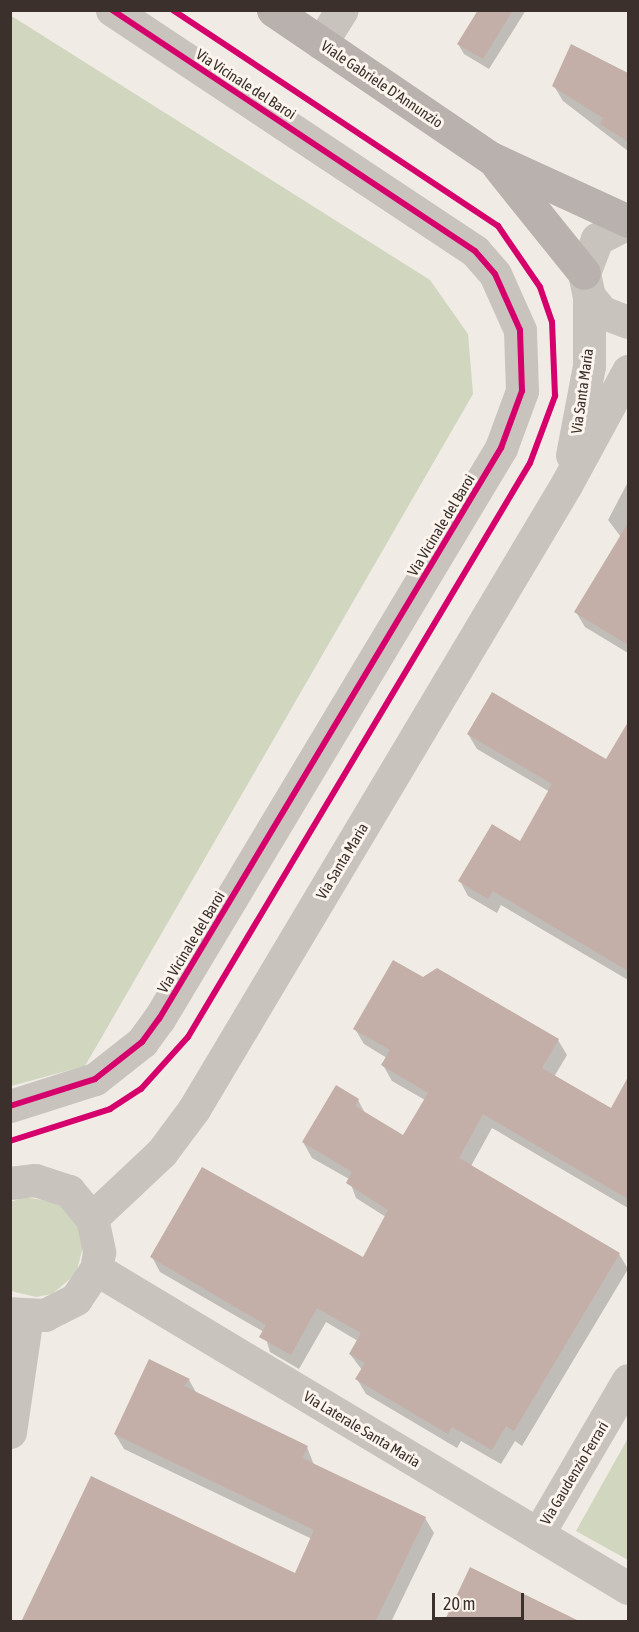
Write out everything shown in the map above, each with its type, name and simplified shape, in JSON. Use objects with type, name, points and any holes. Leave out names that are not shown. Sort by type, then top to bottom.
[{"type":"main road","name":"Viale Gabriele D'Annunzio","points":[[273,10],[491,158],[628,222]]},
{"type":"main road","name":"Viale Gabriele D'Annunzio","points":[[491,158],[586,285]]},
{"type":"street","name":"Via Vicinale del Baroi","points":[[10,1106],[95,1079],[135,1049],[159,1019],[501,448],[522,391],[520,330],[495,274],[475,250],[112,10]]},
{"type":"street","points":[[321,43],[342,10]]},
{"type":"street","name":"Via Santa Maria","points":[[566,485],[589,366],[586,285],[597,239],[628,222]]},
{"type":"street","points":[[586,285],[602,312],[628,322]]},
{"type":"street","name":"Via Santa Maria","points":[[92,1218],[162,1152],[194,1109],[566,485],[628,371]]},
{"type":"street","points":[[10,1183],[53,1183],[69,1191],[92,1218],[98,1234],[96,1269],[76,1299],[45,1315],[19,1314],[10,1432]]},
{"type":"street","name":"Via Laterale Santa Maria","points":[[96,1269],[628,1588]]},
{"type":"street","name":"Via Gaudenzio Ferrari","points":[[538,1534],[628,1380]]},
{"type":"green space","points":[[10,15],[430,280],[468,334],[473,394],[85,1066],[11,1086]]},
{"type":"green space","points":[[25,1197],[59,1203],[79,1227],[84,1243],[76,1274],[52,1294],[36,1297],[11,1291],[10,1202]]},
{"type":"green space","points":[[628,1438],[628,1560],[576,1531]]},
{"type":"building","points":[[478,10],[513,10],[483,59],[457,44]]},
{"type":"building","points":[[571,44],[628,73],[628,142],[600,124],[603,118],[552,86]]},
{"type":"building","points":[[628,523],[628,645],[574,612]]},
{"type":"building","points":[[492,692],[606,759],[628,722],[628,971],[493,891],[488,899],[458,881],[492,824],[520,841],[552,784],[467,734]]},
{"type":"building","points":[[393,960],[423,977],[437,968],[559,1039],[542,1068],[611,1108],[628,1077],[628,1199],[483,1114],[459,1158],[620,1253],[514,1431],[506,1426],[492,1450],[452,1427],[448,1434],[355,1379],[365,1363],[349,1354],[361,1333],[317,1308],[291,1355],[259,1337],[266,1325],[150,1257],[202,1167],[363,1257],[388,1210],[346,1183],[352,1172],[302,1142],[336,1085],[359,1099],[355,1106],[403,1135],[428,1093],[381,1065],[390,1050],[353,1029]]},
{"type":"building","points":[[149,1359],[190,1379],[184,1386],[308,1446],[302,1458],[426,1517],[375,1622],[21,1622],[91,1476],[295,1573],[314,1530],[114,1434]]},
{"type":"building","points":[[470,1567],[530,1597],[581,1622],[444,1622]]},
{"type":"cycle path","points":[[10,1106],[95,1079],[142,1042],[159,1019],[501,448],[522,391],[520,330],[495,274],[475,251],[112,10]]},
{"type":"cycle path","points":[[10,1141],[110,1109],[141,1089],[188,1037],[530,463],[555,396],[552,322],[540,287],[498,226],[173,10]]}]
